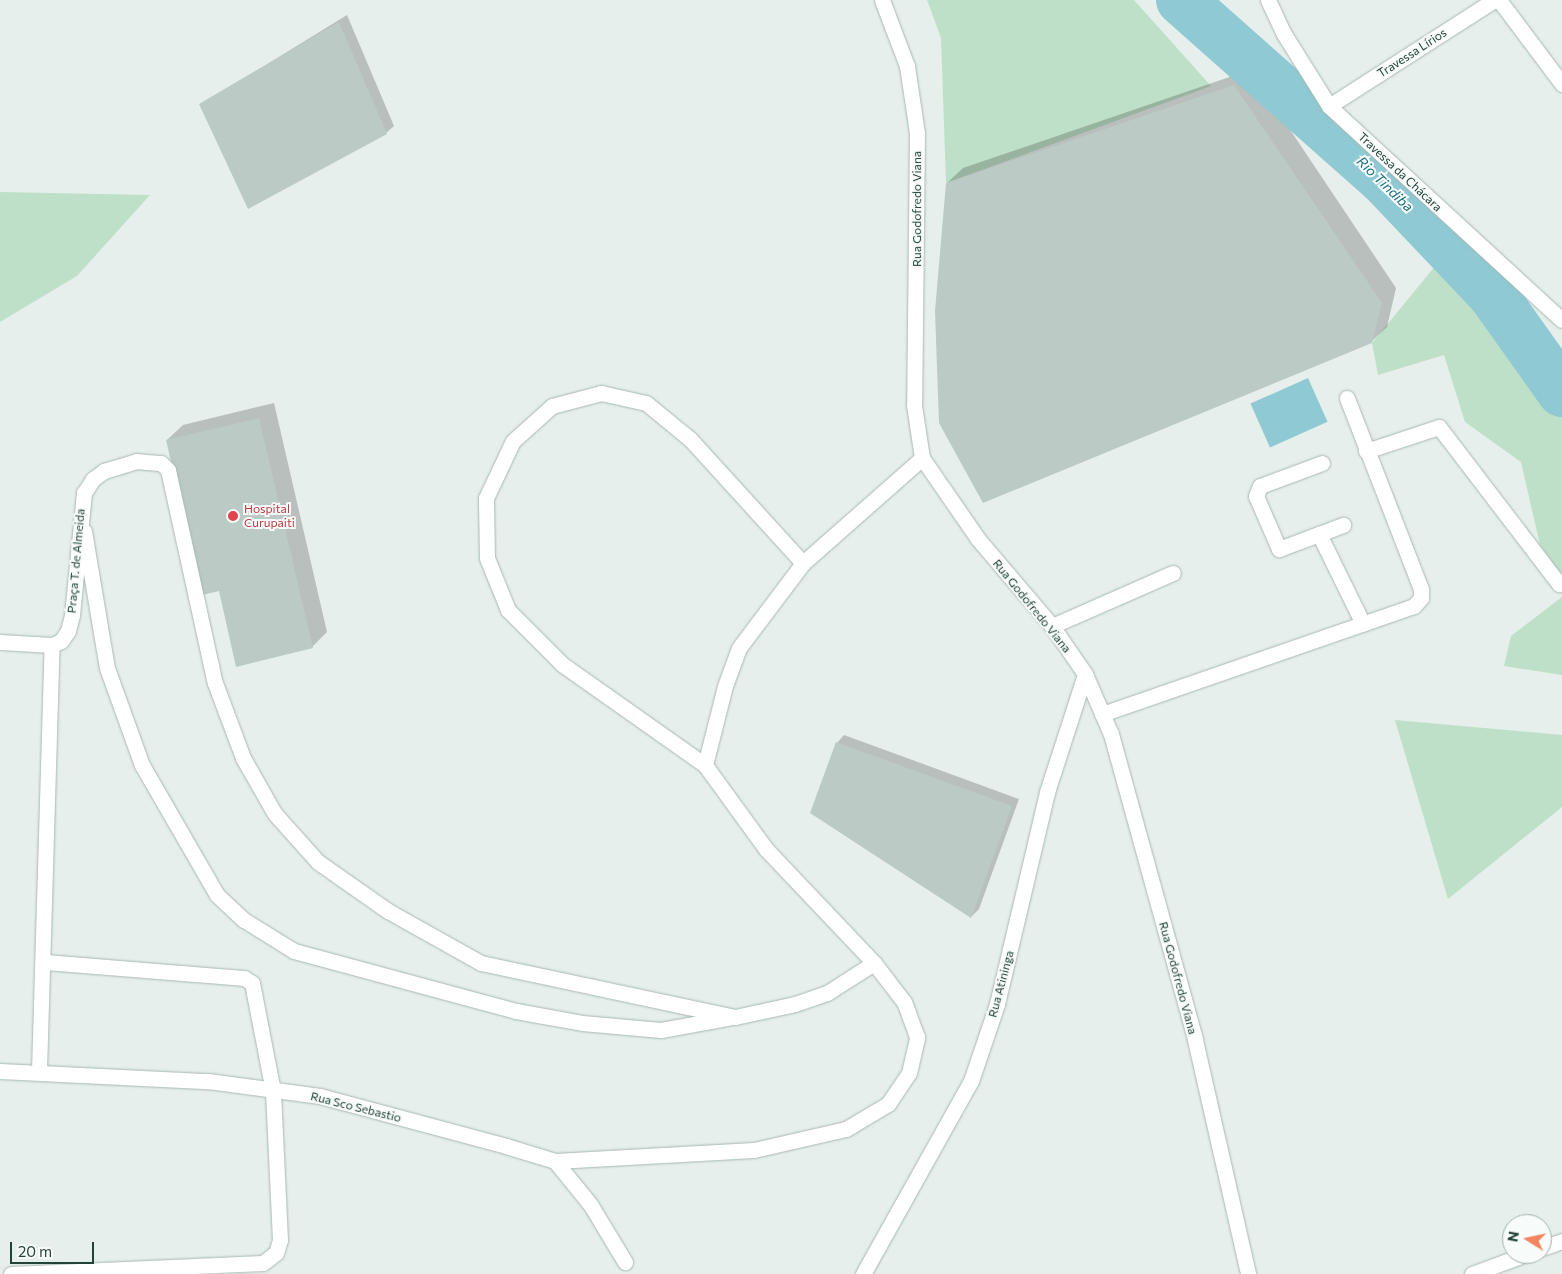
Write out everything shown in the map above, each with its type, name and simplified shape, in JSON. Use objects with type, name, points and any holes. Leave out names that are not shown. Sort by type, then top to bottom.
[{"type":"street","name":"Rua Godofredo Viana","points":[[882,0],[906,66],[917,133],[914,405],[922,458],[978,539],[1052,626],[1085,674],[1111,734],[1195,1040],[1248,1274]]},
{"type":"street","name":"Travessa da Chácara","points":[[1268,0],[1284,34],[1329,106],[1562,320]]},
{"type":"street","name":"Travessa Lírios","points":[[1329,106],[1494,0]]},
{"type":"street","points":[[1498,0],[1562,84]]},
{"type":"street","name":"Rua Sco Sebastio","points":[[0,1071],[39,1070],[208,1081],[320,1096],[555,1161],[754,1150],[846,1129],[888,1104],[909,1073],[917,1037],[904,1002],[874,964],[766,848],[705,765],[562,664],[508,610],[487,558],[486,498],[514,441],[552,406],[601,393],[646,403],[690,439],[803,563]]},
{"type":"street","points":[[1102,714],[1414,606],[1420,598],[1421,588],[1366,451],[1347,398]]},
{"type":"street","points":[[1366,451],[1439,427],[1559,584]]},
{"type":"street","points":[[705,765],[725,686],[739,648],[803,563],[922,458]]},
{"type":"street","name":"Praça T. de Almeida","points":[[52,645],[61,641],[68,631],[72,615],[81,507],[93,479],[104,470],[136,461],[151,460],[161,463],[168,470],[215,683],[243,758],[275,814],[318,862],[388,911],[481,963],[735,1017]]},
{"type":"street","points":[[1322,463],[1260,486],[1256,496],[1279,549],[1343,525]]},
{"type":"street","points":[[81,507],[107,668],[142,765],[217,895],[244,920],[294,951],[516,1011],[582,1023],[661,1030],[795,1004],[827,993],[874,964]]},
{"type":"street","points":[[1319,534],[1362,624]]},
{"type":"street","points":[[1052,626],[1173,574]]},
{"type":"street","points":[[0,642],[52,645],[44,962],[39,1070]]},
{"type":"street","name":"Rua Atininga","points":[[863,1274],[971,1081],[997,1004],[1047,792],[1085,674]]},
{"type":"street","points":[[10,1274],[263,1263],[276,1253],[280,1240],[273,1091],[256,990],[244,978],[44,962]]},
{"type":"street","points":[[555,1161],[590,1204],[624,1262]]},
{"type":"street","points":[[1472,1274],[1502,1263]]},
{"type":"green space","points":[[927,0],[1134,0],[1211,86],[946,183],[941,38]]},
{"type":"green space","points":[[0,192],[150,195],[77,276],[0,322]]},
{"type":"green space","points":[[1436,265],[1562,408],[1562,576],[1540,545],[1521,462],[1465,422],[1444,355],[1378,375],[1372,343]]},
{"type":"green space","points":[[1562,597],[1562,675],[1504,666],[1511,636]]},
{"type":"green space","points":[[1395,720],[1562,735],[1562,807],[1448,899]]},
{"type":"water","points":[[1308,378],[1328,422],[1270,447],[1250,404]]},
{"type":"building","points":[[339,22],[387,134],[248,209],[199,104]]},
{"type":"building","points":[[1234,85],[1382,303],[1372,343],[983,503],[939,423],[935,311],[946,183]]},
{"type":"building","name":"Hospital Curupaiti","points":[[259,418],[313,648],[236,667],[219,591],[202,595],[166,440]]},
{"type":"building","points":[[836,742],[1012,806],[971,918],[810,813]]},
{"type":"waterway","name":"Rio Tindiba","points":[[1181,0],[1384,180],[1493,295],[1562,392]]},
{"type":"place","name":"Hospital Curupaiti","points":[[233,516]]}]
